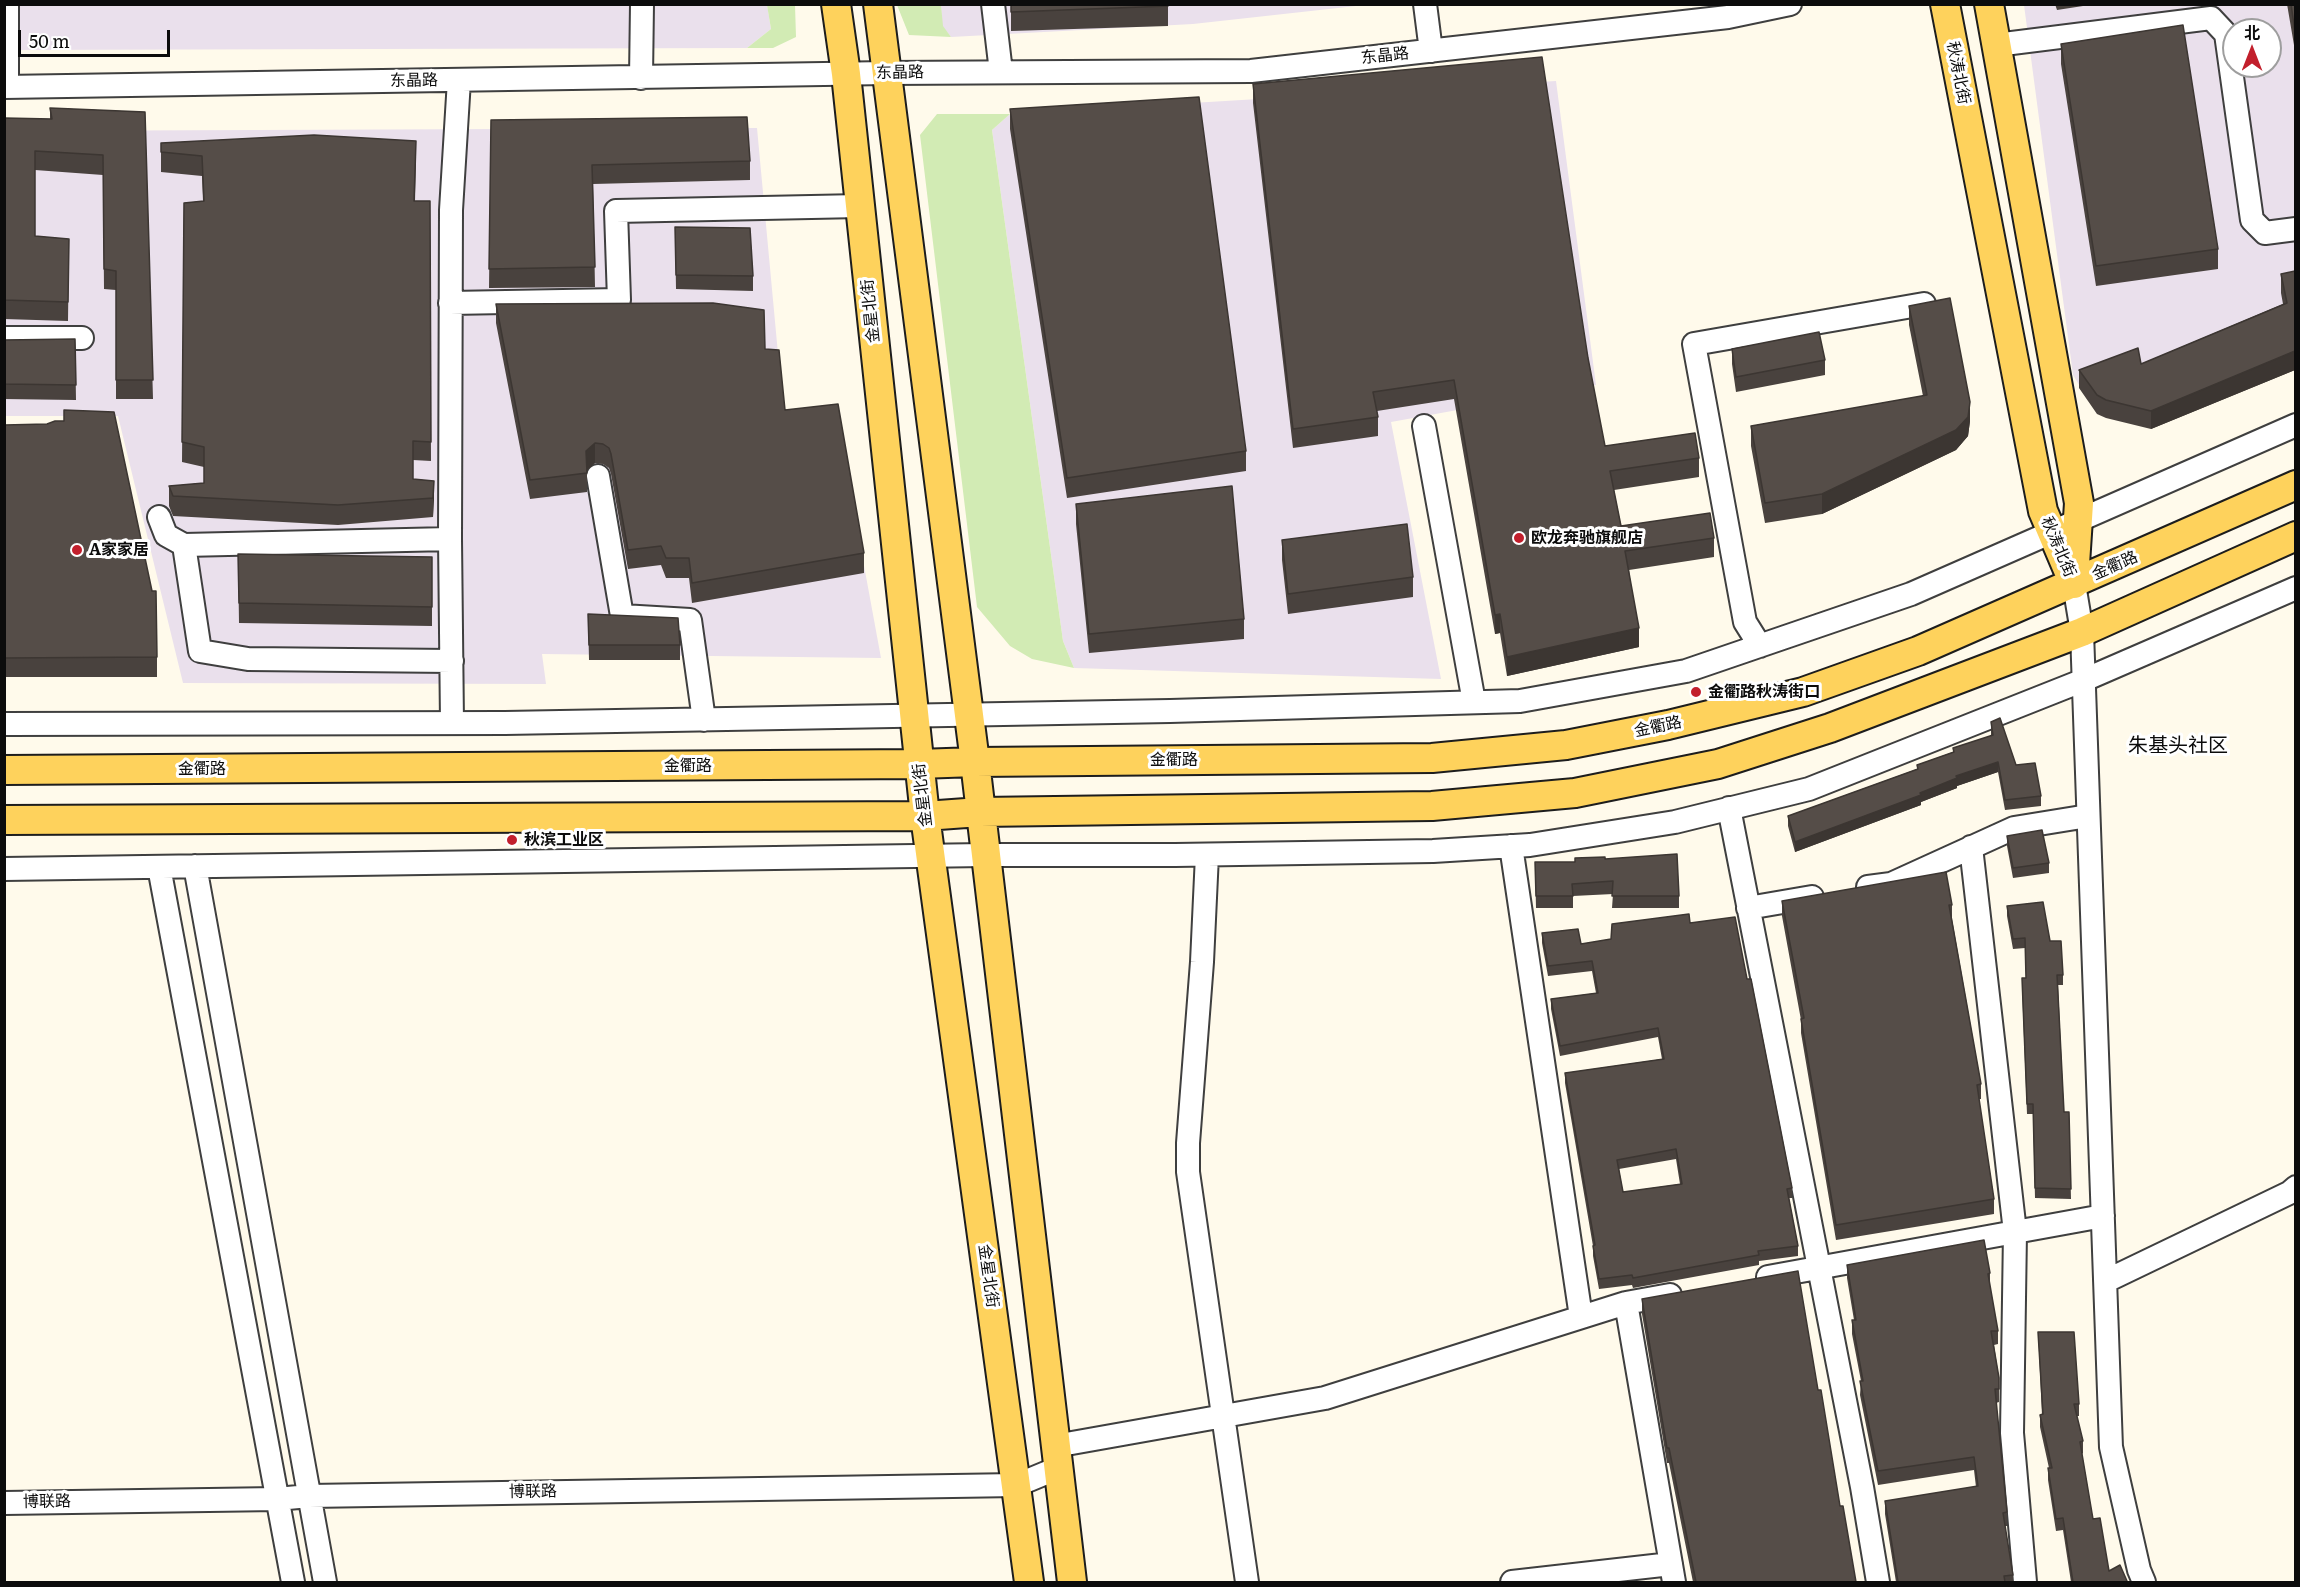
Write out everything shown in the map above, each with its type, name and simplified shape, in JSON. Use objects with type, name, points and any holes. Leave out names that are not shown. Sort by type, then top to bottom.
[{"type":"main road","name":"金星北街","points":[[836,4],[846,74],[925,816],[1029,1582]]},
{"type":"main road","points":[[878,4],[975,762],[1072,1582]]},
{"type":"main road","name":"秋涛北街","points":[[1945,4],[2043,511],[2074,584]]},
{"type":"main road","name":"秋涛北街","points":[[1989,4],[2079,503],[2074,584]]},
{"type":"main road","name":"金衢路","points":[[4,770],[1432,758],[1566,745],[1668,725],[1803,692],[1918,651],[2295,485]]},
{"type":"main road","points":[[4,820],[925,816],[980,812],[1432,806],[1575,794],[1718,764],[1819,732],[2082,632],[2295,536]]},
{"type":"street","points":[[6,87],[7,4]]},
{"type":"street","points":[[641,78],[642,4]]},
{"type":"street","points":[[993,4],[1001,72]]},
{"type":"street","points":[[1425,4],[1431,51]]},
{"type":"street","name":"东晶路","points":[[6,87],[887,73],[1251,71],[1728,17],[1790,4]]},
{"type":"street","points":[[1996,45],[2211,18],[2226,34],[2252,220],[2265,233],[2295,229]]},
{"type":"street","points":[[452,723],[451,210],[459,80]]},
{"type":"street","points":[[450,303],[619,300],[616,212],[860,206]]},
{"type":"street","points":[[1760,646],[1744,622],[1694,344],[1924,304]]},
{"type":"street","points":[[4,338],[82,338]]},
{"type":"street","points":[[4,724],[704,720],[1520,701],[1686,671],[1911,594],[2295,425]]},
{"type":"street","points":[[1424,426],[1474,702]]},
{"type":"street","points":[[598,476],[622,616],[690,620],[704,720]]},
{"type":"street","points":[[159,517],[166,535],[184,545],[450,539]]},
{"type":"street","points":[[184,545],[200,651],[248,659],[452,661]]},
{"type":"street","points":[[2074,584],[2082,632],[2112,1447],[2139,1570],[2145,1582]]},
{"type":"street","points":[[4,868],[985,855],[1207,855],[1433,851],[1530,845],[1675,822],[1809,789],[2084,680],[2295,588]]},
{"type":"street","points":[[1729,808],[1878,1582]]},
{"type":"street","points":[[1748,908],[1891,884],[2014,828],[2088,816]]},
{"type":"street","points":[[1511,846],[1581,1317]]},
{"type":"street","points":[[1971,847],[2014,1232],[2012,1433],[2025,1582]]},
{"type":"street","points":[[1207,855],[1188,1172],[1247,1582]]},
{"type":"street","points":[[195,866],[325,1582]]},
{"type":"street","points":[[159,867],[293,1582]]},
{"type":"street","points":[[2106,1281],[2289,1193],[2295,1187]]},
{"type":"street","points":[[1751,1280],[2103,1216]]},
{"type":"street","name":"博联路","points":[[4,1503],[1017,1485],[1056,1457],[1224,1416],[1325,1398],[1626,1303],[1694,1291]]},
{"type":"street","points":[[1512,1582],[1673,1573],[1626,1303]]},
{"type":"shaded area","points":[[767,4],[771,29],[747,48],[5,50],[4,5]]},
{"type":"shaded area","points":[[941,5],[1365,5],[1193,24],[951,37],[942,26]]},
{"type":"shaded area","points":[[2024,5],[2295,5],[2295,367],[2097,414],[2073,375]]},
{"type":"shaded area","points":[[1556,81],[1596,385],[1391,422],[1441,679],[1074,668],[1063,641],[992,130],[1010,114]]},
{"type":"shaded area","points":[[757,128],[785,429],[838,424],[881,658],[542,654],[546,684],[183,683],[118,416],[5,416],[4,131]]},
{"type":"green space","points":[[767,5],[795,5],[796,37],[773,48],[747,48],[771,29]]},
{"type":"green space","points":[[897,5],[941,5],[943,26],[951,37],[909,35]]},
{"type":"green space","points":[[937,114],[1010,114],[992,130],[1063,641],[1074,668],[1032,659],[1010,646],[977,607],[920,135]]},
{"type":"building","points":[[1011,4],[1168,4],[1168,6],[1011,12]]},
{"type":"building","points":[[2291,4],[2295,4],[2295,32]]},
{"type":"building","points":[[2183,25],[2218,249],[2096,266],[2061,44]]},
{"type":"building","points":[[1542,57],[1588,358],[1605,446],[1695,433],[1699,458],[1610,471],[1621,526],[1710,513],[1714,538],[1625,551],[1639,628],[1507,657],[1500,614],[1495,615],[1454,380],[1373,392],[1378,417],[1293,429],[1253,84]]},
{"type":"building","points":[[1199,97],[1246,451],[1067,478],[1010,109]]},
{"type":"building","points":[[50,108],[145,112],[153,380],[116,380],[116,271],[104,269],[103,155],[35,151],[35,236],[69,239],[68,302],[4,300],[4,118],[52,119]]},
{"type":"building","points":[[747,117],[750,161],[592,165],[595,267],[489,269],[491,120]]},
{"type":"building","points":[[314,135],[416,141],[414,201],[430,201],[431,442],[413,441],[413,479],[434,481],[433,498],[338,505],[173,496],[169,486],[204,483],[204,447],[182,442],[184,203],[204,201],[202,156],[161,152],[161,143]]},
{"type":"building","points":[[675,227],[750,228],[753,276],[676,275]]},
{"type":"building","points":[[2295,271],[2295,351],[2151,411],[2106,400],[2097,395],[2079,370],[2138,348],[2141,364],[2287,303],[2281,274]]},
{"type":"building","points":[[1950,298],[1970,402],[1968,417],[1956,430],[1822,494],[1765,503],[1751,426],[1927,395],[1909,306]]},
{"type":"building","points":[[713,303],[764,310],[765,349],[779,350],[785,410],[838,404],[864,553],[692,583],[689,558],[666,558],[661,546],[628,550],[611,454],[609,448],[603,444],[595,443],[586,451],[587,473],[530,480],[496,304]]},
{"type":"building","points":[[1819,332],[1825,360],[1736,377],[1732,349]]},
{"type":"building","points":[[75,339],[76,385],[4,384],[4,340]]},
{"type":"building","name":"A家家居","points":[[64,410],[114,412],[152,591],[156,591],[157,657],[4,658],[4,425],[47,424],[64,421]]},
{"type":"building","points":[[1232,486],[1244,619],[1089,634],[1076,504]]},
{"type":"building","points":[[1407,524],[1413,577],[1288,594],[1282,540]]},
{"type":"building","points":[[238,554],[432,557],[432,607],[239,603]]},
{"type":"building","points":[[588,614],[678,618],[680,645],[589,645]]},
{"type":"building","points":[[2000,718],[2016,765],[2035,763],[2041,796],[2005,800],[1998,762],[1956,776],[1957,778],[1920,793],[1921,795],[1795,842],[1788,816],[1918,769],[1917,765],[1954,752],[1953,748],[1993,735],[1991,722]]},
{"type":"building","points":[[2042,830],[2049,863],[2013,868],[2007,836]]},
{"type":"building","points":[[1677,854],[1679,896],[1612,896],[1613,881],[1572,884],[1573,896],[1536,896],[1535,862],[1575,862],[1575,858],[1605,857],[1605,859]]},
{"type":"building","points":[[1946,872],[1952,905],[1949,905],[1981,1084],[1977,1085],[1994,1199],[1836,1225],[1801,1019],[1804,1018],[1782,901]]},
{"type":"building","points":[[2043,902],[2050,941],[2061,941],[2063,975],[2057,975],[2064,1112],[2069,1112],[2071,1189],[2035,1188],[2033,1104],[2027,1104],[2022,978],[2026,978],[2025,938],[2013,939],[2007,906]]},
{"type":"building","points":[[1689,914],[1690,923],[1735,917],[1747,979],[1751,979],[1792,1188],[1787,1189],[1798,1246],[1758,1251],[1759,1255],[1633,1278],[1632,1275],[1599,1279],[1565,1073],[1664,1059],[1658,1028],[1560,1046],[1551,999],[1598,993],[1592,961],[1548,966],[1542,933],[1578,929],[1581,944],[1611,939],[1612,924]],"holes":[[[1676,1149],[1682,1184],[1623,1192],[1617,1160]]]},
{"type":"building","points":[[1984,1240],[1998,1331],[1991,1331],[1999,1378],[1999,1389],[1995,1389],[2007,1512],[2003,1513],[2013,1575],[2004,1576],[2005,1582],[1898,1582],[1885,1501],[1978,1486],[1974,1457],[1878,1471],[1860,1381],[1863,1381],[1852,1320],[1856,1320],[1847,1265]]},
{"type":"building","points":[[1798,1271],[1818,1390],[1821,1390],[1840,1506],[1843,1506],[1856,1582],[1696,1582],[1669,1448],[1667,1448],[1642,1299]]},
{"type":"building","points":[[2038,1332],[2074,1332],[2079,1404],[2074,1404],[2083,1441],[2080,1442],[2093,1519],[2100,1518],[2109,1571],[2120,1565],[2127,1581],[2125,1582],[2073,1582],[2063,1518],[2056,1519],[2048,1468],[2052,1468],[2040,1415],[2043,1414]]},
{"type":"place","name":"欧龙奔驰旗舰店","points":[[1519,538]]},
{"type":"place","name":"A家家居","points":[[77,550]]},
{"type":"place","name":"金衢路秋涛街口","points":[[1696,692]]},
{"type":"place","name":"秋滨工业区","points":[[512,840]]},
{"type":"district","name":"朱基头社区","points":[[2178,746]]}]
